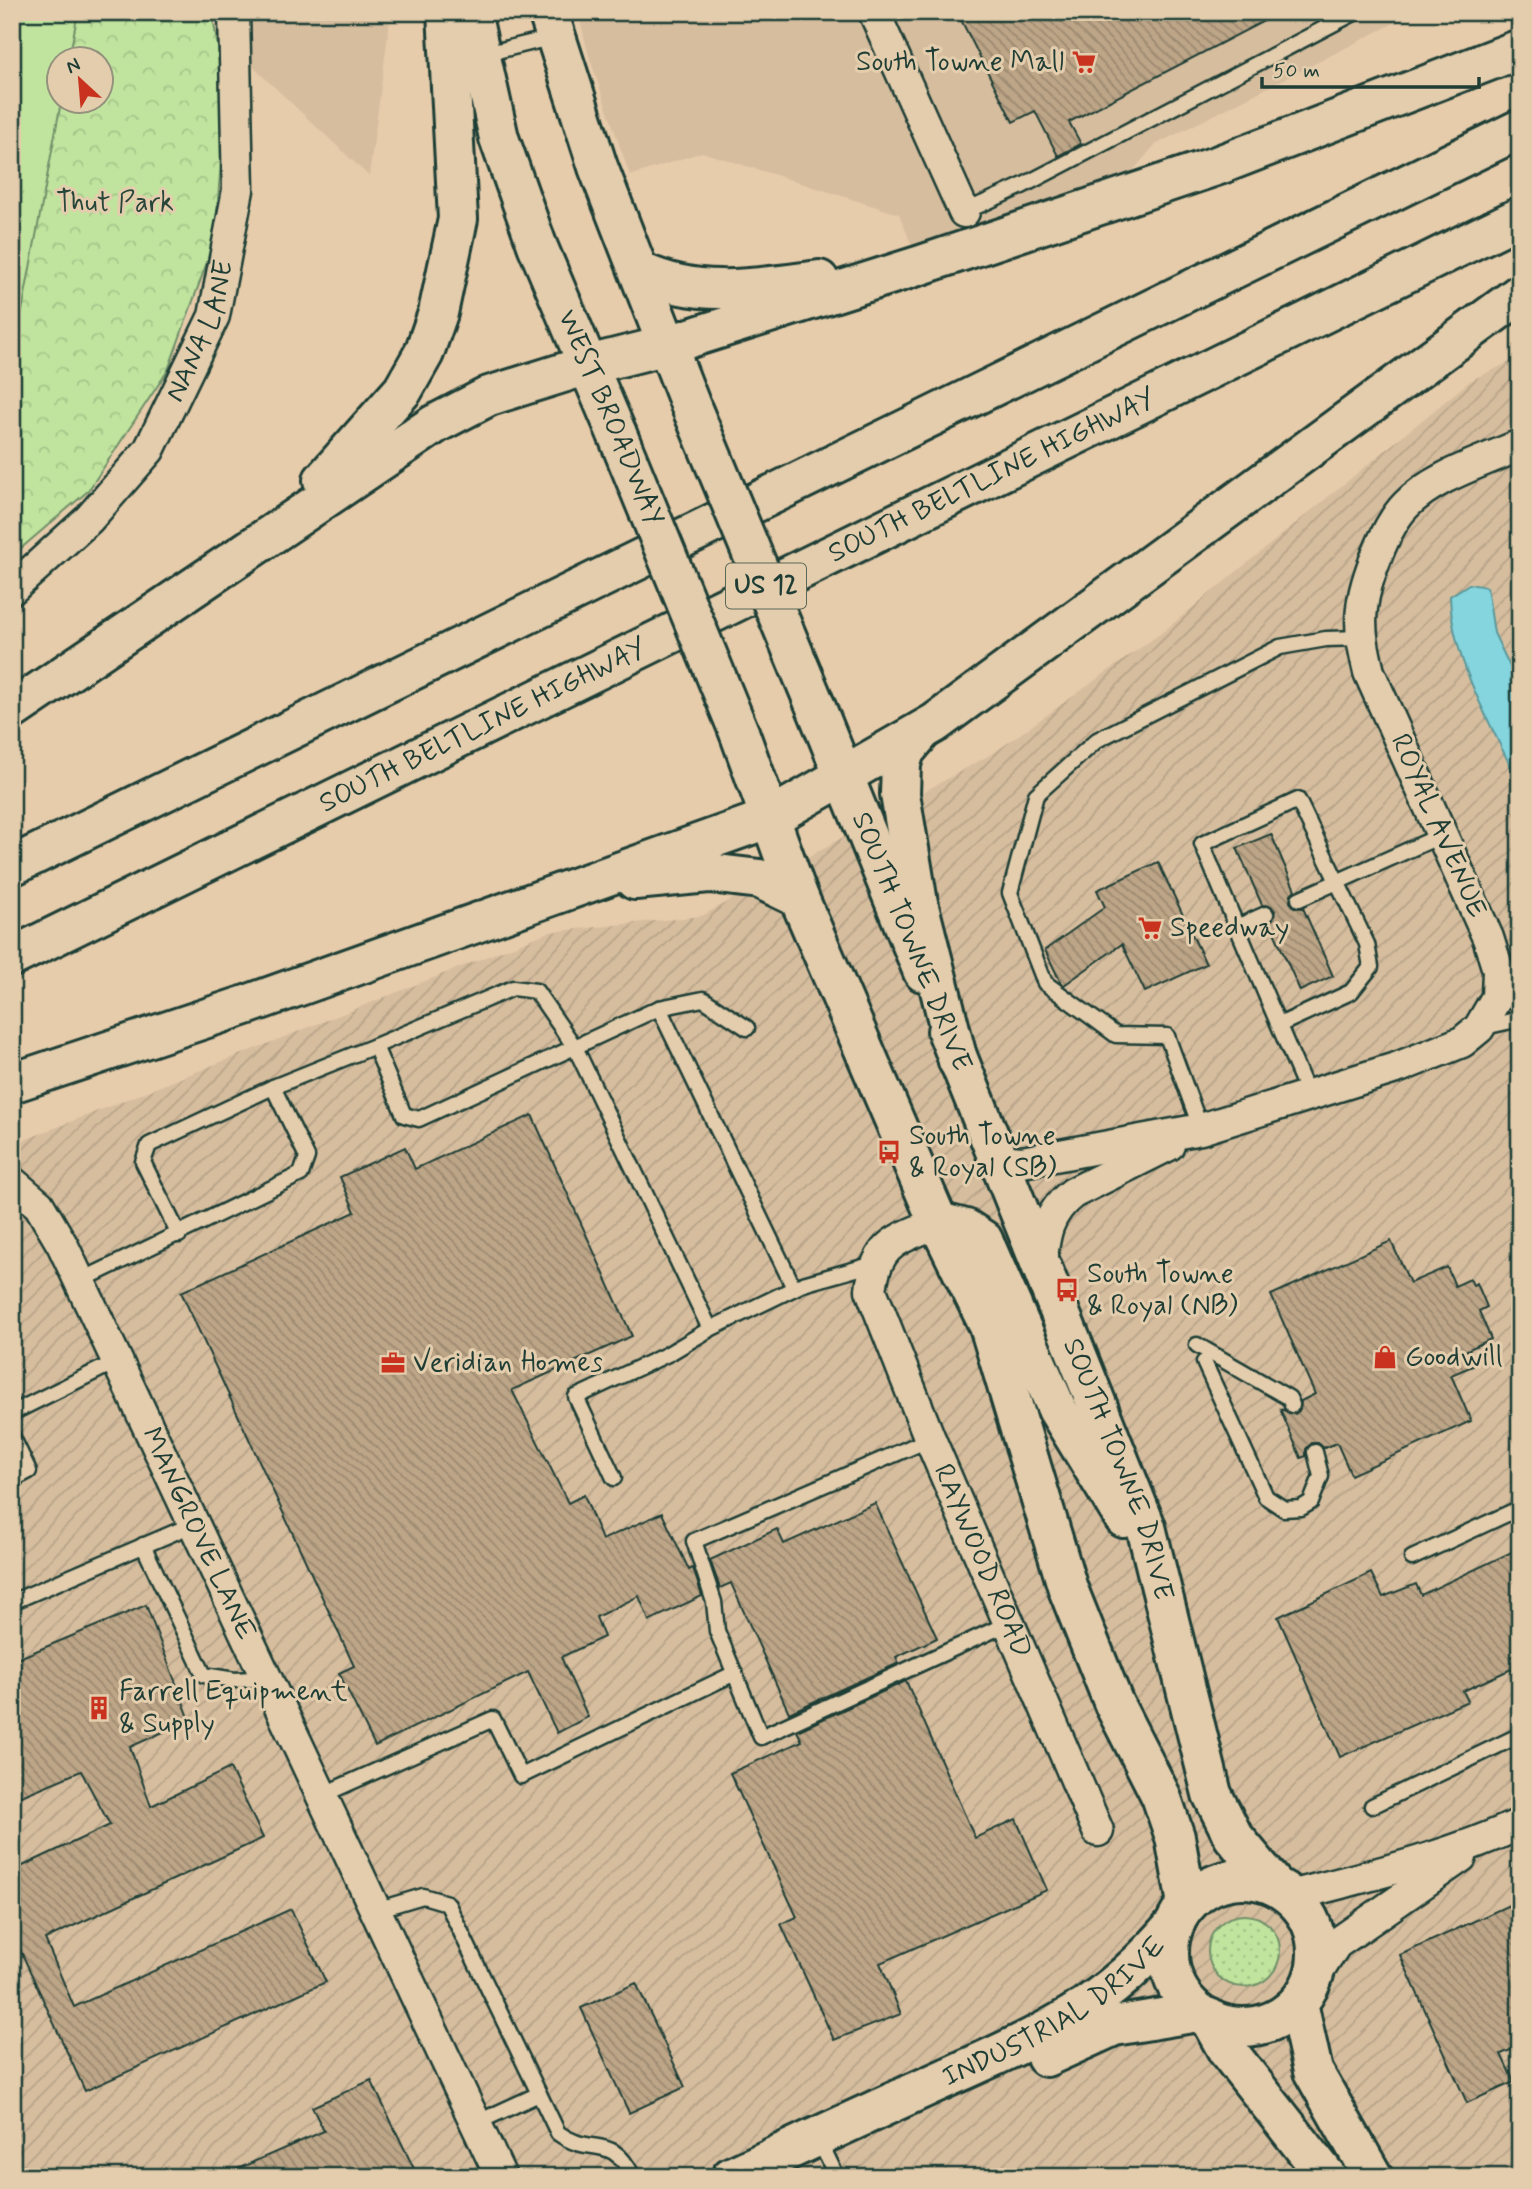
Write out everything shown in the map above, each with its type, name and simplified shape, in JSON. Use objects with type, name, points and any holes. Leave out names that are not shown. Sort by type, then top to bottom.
[{"type":"main road","points":[[278,528],[367,434],[403,390],[424,353],[438,313],[458,219],[447,12]]},
{"type":"main road","name":"WEST BROADWAY","points":[[471,12],[499,138],[532,233],[617,434],[738,732],[770,818]]},
{"type":"main road","points":[[551,24],[598,167],[690,404],[844,778]]},
{"type":"main road","points":[[12,710],[435,424],[489,396],[588,365],[668,345],[921,265],[1219,165],[1520,50]]},
{"type":"main road","name":"US 12","points":[[12,866],[1520,129]]},
{"type":"main road","name":"SOUTH BELTLINE HIGHWAY","points":[[12,957],[1520,217]]},
{"type":"main road","points":[[641,272],[669,285],[696,290],[772,286],[921,265]]},
{"type":"main road","points":[[12,1083],[249,1004],[770,818],[922,731],[1520,295]]},
{"type":"main road","points":[[922,731],[905,751],[901,764],[900,794],[918,903],[958,1061]]},
{"type":"main road","name":"SOUTH TOWNE DRIVE","points":[[844,778],[1146,1527],[1212,1794],[1233,1836],[1283,1891]]},
{"type":"main road","points":[[770,818],[799,898],[939,1222],[989,1326],[1068,1589],[1114,1704],[1161,1796],[1175,1837],[1181,1914]]},
{"type":"main road","points":[[574,886],[709,873],[760,879],[799,898]]},
{"type":"main road","points":[[939,1222],[966,1229],[983,1240],[1057,1409],[1095,1474],[1156,1566]]},
{"type":"main road","points":[[1204,2015],[1239,2027],[1260,2025],[1281,2016],[1303,1995],[1316,1968],[1315,1938],[1304,1910],[1283,1891],[1252,1879],[1228,1880],[1206,1889],[1181,1914],[1169,1943],[1172,1972],[1184,1998],[1204,2015],[1227,2050],[1327,2177]]},
{"type":"main road","name":"INDUSTRIAL DRIVE","points":[[731,2177],[1017,2046],[1075,2016],[1122,1982],[1181,1914]]},
{"type":"main road","points":[[1303,1995],[1313,2071],[1373,2177]]},
{"type":"main road","name":"INDUSTRIAL DRIVE","points":[[924,2088],[986,2083],[1114,2026],[1204,2015]]},
{"type":"street","name":"NANA LANE","points":[[12,589],[89,519],[149,450],[214,316],[239,190],[234,12]]},
{"type":"street","points":[[874,12],[964,212]]},
{"type":"street","name":"ROYAL AVENUE","points":[[998,1160],[1021,1162],[1201,1129],[1399,1067],[1462,1042],[1479,1028],[1497,997],[1498,970],[1488,938],[1369,672],[1362,638],[1362,608],[1388,531],[1405,506],[1428,488],[1520,445]]},
{"type":"street","name":"ROYAL AVENUE","points":[[1041,1268],[1046,1228],[1059,1204],[1073,1193],[1201,1129]]},
{"type":"street","name":"MANGROVE LANE","points":[[21,1190],[51,1225],[80,1282],[501,2177]]},
{"type":"street","points":[[873,1277],[891,1243],[939,1222]]},
{"type":"street","name":"RAYWOOD ROAD","points":[[873,1277],[930,1439],[1098,1831]]},
{"type":"street","points":[[1283,1891],[1405,1866],[1483,1841],[1520,1824]]},
{"type":"street","points":[[1303,1995],[1336,1944],[1483,1841]]},
{"type":"lane","points":[[964,212],[1022,186],[1356,12]]},
{"type":"lane","points":[[480,55],[551,24]]},
{"type":"lane","points":[[1201,1129],[1167,1036],[1116,1035],[1045,983],[1010,893],[1036,795],[1097,740],[1280,647],[1326,639],[1362,638]]},
{"type":"lane","points":[[1279,1025],[1352,992],[1371,967],[1367,944],[1298,800],[1202,844],[1309,1096]]},
{"type":"lane","points":[[1299,899],[1442,835]]},
{"type":"lane","points":[[1237,928],[1266,914]]},
{"type":"lane","points":[[179,1235],[144,1162],[149,1145],[272,1087],[513,988],[536,991],[576,1049],[710,1329]]},
{"type":"lane","points":[[374,1046],[404,1115],[419,1119],[576,1049],[659,1008],[703,999],[747,1028]]},
{"type":"lane","points":[[659,1008],[794,1288]]},
{"type":"lane","points":[[1479,1028],[1520,1019]]},
{"type":"lane","points":[[80,1282],[301,1174],[307,1157],[272,1087]]},
{"type":"lane","points":[[614,1478],[576,1397],[668,1354],[710,1329],[794,1288],[873,1277]]},
{"type":"lane","points":[[1197,1345],[1289,1398],[1292,1405]]},
{"type":"lane","points":[[12,1413],[117,1361]]},
{"type":"lane","points":[[1204,1362],[1258,1485],[1274,1504],[1292,1509],[1311,1502],[1321,1476],[1315,1452]]},
{"type":"lane","points":[[12,1436],[29,1471],[12,1480]]},
{"type":"lane","points":[[930,1439],[694,1541],[714,1602],[717,1631],[761,1737],[1009,1623]]},
{"type":"lane","points":[[1412,1558],[1520,1508]]},
{"type":"lane","points":[[12,1602],[194,1524]]},
{"type":"lane","points":[[143,1545],[204,1675],[235,1680],[267,1678]]},
{"type":"lane","points":[[321,1795],[493,1719],[521,1776],[735,1673]]},
{"type":"lane","points":[[1372,1806],[1520,1735]]},
{"type":"lane","points":[[376,1910],[423,1896],[447,1903],[558,2133],[574,2145],[606,2147],[624,2157],[634,2177]]},
{"type":"lane","points":[[476,2123],[539,2094]]},
{"type":"lane","points":[[818,2137],[837,2177]]},
{"type":"shaded area","points":[[234,12],[391,12],[369,176],[236,51]]},
{"type":"shaded area","name":"South Towne Mall","points":[[578,12],[1416,12],[1155,145],[1131,173],[913,248],[899,214],[702,152],[630,176],[589,56]]},
{"type":"shaded area","points":[[1520,357],[1520,2177],[12,2177],[12,1145],[549,932],[702,916],[995,752],[1164,631],[1470,381]]},
{"type":"green space","name":"Thut Park","points":[[12,12],[212,12],[226,94],[215,240],[168,370],[88,491],[12,556]]},
{"type":"green space","points":[[12,12],[78,12],[71,46],[46,46],[46,116],[58,116],[14,354]]},
{"type":"green space","points":[[1244,1915],[1264,1921],[1274,1931],[1280,1951],[1274,1971],[1264,1981],[1244,1987],[1224,1981],[1214,1971],[1208,1951],[1214,1931],[1224,1921]]},
{"type":"water","points":[[1469,584],[1487,587],[1494,633],[1520,688],[1520,786],[1476,694],[1458,645],[1450,596]]},
{"type":"building","name":"South Towne Mall","points":[[957,12],[1281,12],[1069,122],[1081,144],[1058,156],[1035,111],[1013,122]]},
{"type":"building","points":[[1271,834],[1295,890],[1291,894],[1290,902],[1294,907],[1303,908],[1333,976],[1300,991],[1270,923],[1275,911],[1271,906],[1262,905],[1237,848]]},
{"type":"building","points":[[1158,862],[1206,964],[1145,992],[1122,944],[1064,985],[1061,983],[1045,950],[1105,907],[1097,890]]},
{"type":"building","name":"Veridian Homes","points":[[532,1115],[632,1336],[512,1390],[568,1503],[584,1495],[602,1540],[662,1513],[689,1570],[693,1568],[702,1596],[649,1621],[639,1596],[596,1617],[604,1637],[561,1657],[588,1717],[557,1733],[528,1672],[375,1746],[339,1673],[354,1666],[181,1292],[355,1212],[340,1177],[405,1147],[415,1169]]},
{"type":"building","name":"Goodwill","points":[[1391,1241],[1410,1283],[1447,1267],[1455,1286],[1470,1279],[1473,1285],[1477,1283],[1487,1307],[1479,1311],[1491,1339],[1467,1350],[1475,1365],[1451,1375],[1471,1421],[1351,1475],[1337,1443],[1324,1448],[1318,1443],[1312,1443],[1306,1449],[1306,1456],[1301,1458],[1280,1409],[1295,1414],[1300,1410],[1301,1401],[1315,1394],[1271,1295]]},
{"type":"building","points":[[875,1503],[937,1638],[896,1657],[899,1663],[789,1713],[731,1583],[720,1588],[710,1560],[777,1529],[784,1544]]},
{"type":"building","points":[[1520,1548],[1520,1665],[1463,1691],[1468,1701],[1340,1757],[1278,1617],[1371,1573],[1383,1597],[1416,1584],[1421,1595]]},
{"type":"building","points":[[146,1605],[190,1720],[130,1747],[151,1806],[230,1768],[263,1838],[45,1939],[74,2007],[291,1909],[326,1982],[85,2091],[12,1932],[12,1871],[110,1825],[81,1771],[12,1800],[12,1661]]},
{"type":"building","points":[[906,1681],[975,1838],[1016,1819],[1047,1890],[880,1963],[901,2014],[834,2040],[781,1924],[797,1917],[730,1773],[802,1741],[797,1731]]},
{"type":"building","points":[[1520,1900],[1520,2046],[1501,2054],[1514,2082],[1467,2103],[1400,1955]]},
{"type":"building","points":[[636,1983],[685,2087],[629,2113],[581,2008]]},
{"type":"building","points":[[371,2080],[418,2177],[219,2177],[324,2131],[312,2107]]},
{"type":"place","name":"South Towne Mall","points":[[1084,62]]},
{"type":"place","name":"Speedway","points":[[1150,928]]},
{"type":"place","name":"South Towne & Royal (SB)","points":[[889,1152]]},
{"type":"place","name":"South Towne & Royal (NB)","points":[[1067,1290]]},
{"type":"place","name":"Goodwill","points":[[1385,1357]]},
{"type":"place","name":"Veridian Homes","points":[[393,1363]]},
{"type":"place","name":"Farrell Equipment & Supply","points":[[99,1708]]}]
